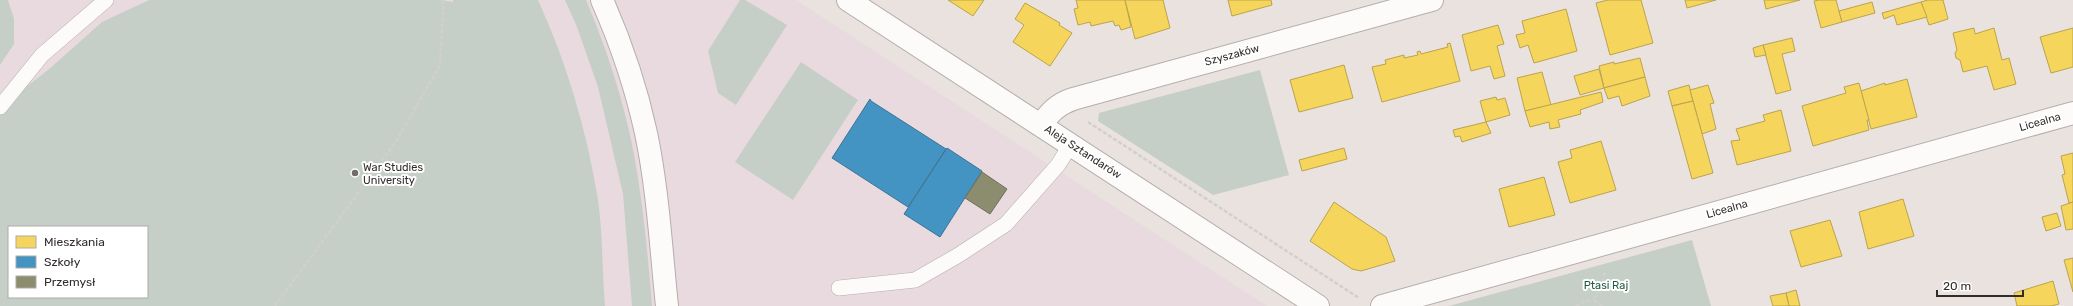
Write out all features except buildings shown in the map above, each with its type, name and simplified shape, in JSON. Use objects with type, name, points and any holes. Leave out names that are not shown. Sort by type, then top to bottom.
[{"type":"street","points":[[602,0],[618,36],[646,133],[656,200],[666,306]]},
{"type":"street","name":"Aleja Sztandarów","points":[[848,0],[1318,306]]},
{"type":"street","name":"Szyszaków","points":[[1041,125],[1050,112],[1060,103],[1073,98],[1432,0]]},
{"type":"street","name":"Licealna","points":[[1382,306],[2073,113]]},
{"type":"lane","points":[[0,106],[42,55],[106,0]]},
{"type":"lane","points":[[839,288],[914,280],[958,256],[1006,224],[1058,165],[1071,144]]},
{"type":"path","points":[[274,306],[397,140],[440,65],[444,0]]},
{"type":"path","points":[[1084,119],[1361,299]]},
{"type":"path","points":[[1594,300],[1605,274],[1605,264]]},
{"type":"path","points":[[1576,306],[1585,301],[1594,300],[1602,306]]},
{"type":"shaded area","name":"War Studies University","points":[[0,0],[796,0],[1267,306],[0,306]]},
{"type":"green space","points":[[0,0],[8,0],[14,19],[14,44],[0,65]]},
{"type":"green space","name":"War Studies University","points":[[149,0],[440,0],[453,2],[453,0],[538,0],[567,73],[588,149],[600,213],[605,306],[0,306],[0,107],[48,70],[102,22]]},
{"type":"green space","points":[[565,0],[586,0],[601,37],[620,95],[630,134],[637,173],[645,230],[652,306],[632,306],[623,194],[598,87],[577,27]]},
{"type":"green space","points":[[740,0],[745,0],[787,25],[736,105],[718,93],[708,51]]},
{"type":"green space","points":[[801,62],[858,100],[793,200],[735,162]]},
{"type":"green space","points":[[1260,70],[1289,175],[1213,195],[1098,121],[1099,113]]},
{"type":"green space","name":"Ptasi Raj","points":[[1692,240],[1711,306],[1449,306]]},
{"type":"place","name":"War Studies University","points":[[355,173]]}]
